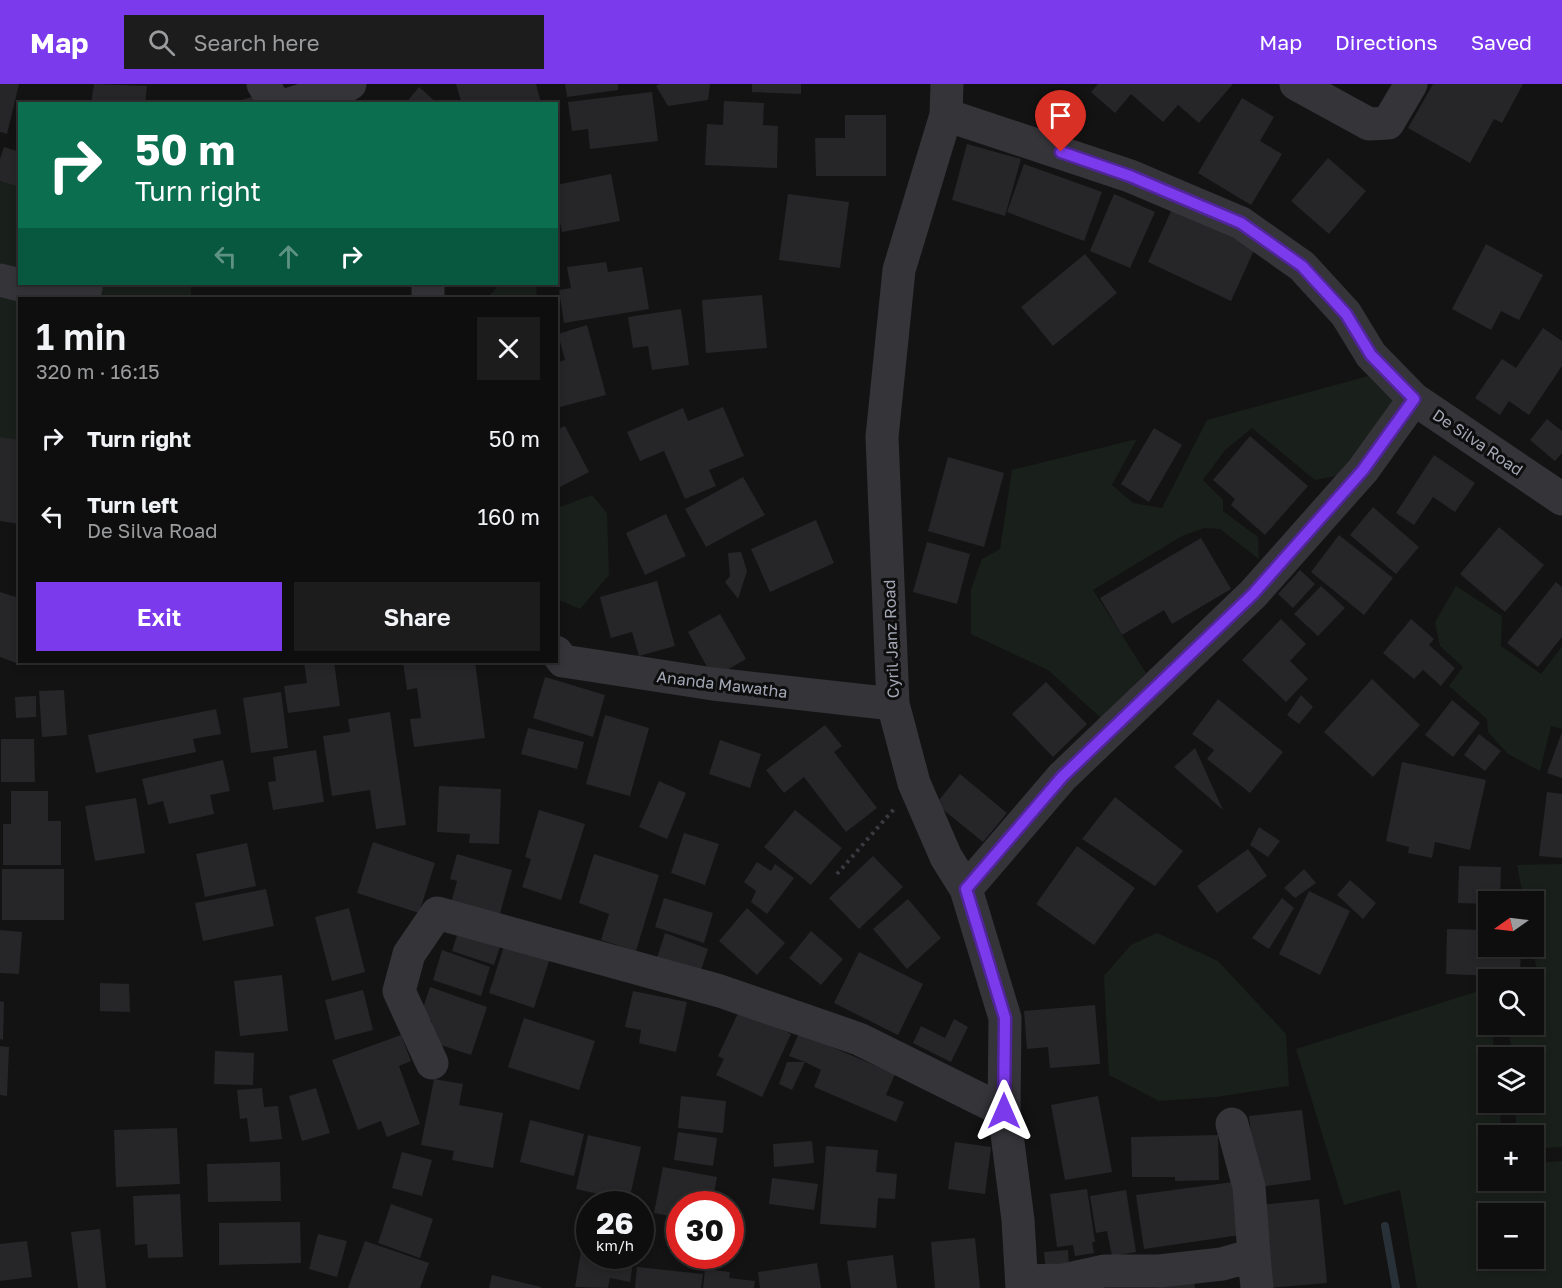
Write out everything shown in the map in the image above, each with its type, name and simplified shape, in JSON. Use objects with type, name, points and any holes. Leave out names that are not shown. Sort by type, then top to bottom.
[{"type":"street","points":[[263,84],[274,102]]},
{"type":"street","points":[[296,102],[350,84]]},
{"type":"street","points":[[1296,84],[1369,124],[1388,123],[1410,84]]},
{"type":"street","name":"De Silva Road","points":[[947,100],[1241,223],[1302,266],[1346,314],[1371,355],[1414,399],[1562,499]]},
{"type":"street","name":"Cyril Janz Road","points":[[947,100],[899,270],[882,437],[892,704],[916,788],[946,857],[966,889],[1005,1018],[1004,1111],[1018,1220],[1022,1285]]},
{"type":"street","points":[[0,280],[18,284]]},
{"type":"street","points":[[20,285],[36,289],[86,288]]},
{"type":"street","points":[[966,889],[1062,777],[1253,594],[1363,470],[1414,399]]},
{"type":"street","name":"Ananda Mawatha","points":[[558,655],[563,661],[713,684],[892,704]]},
{"type":"street","points":[[432,1063],[399,991],[409,954],[437,913],[720,991],[848,1035],[1004,1111]]},
{"type":"street","points":[[1232,1124],[1249,1187],[1257,1288]]},
{"type":"street","points":[[1022,1285],[1063,1280],[1104,1271],[1159,1271],[1222,1263],[1254,1255]]},
{"type":"path","points":[[837,874],[888,815],[916,788]]},
{"type":"shaded area","points":[[18,162],[18,285],[191,285],[191,297],[18,297],[18,448],[0,444],[0,183]]},
{"type":"shaded area","points":[[499,285],[536,285],[537,297],[488,297]]},
{"type":"shaded area","points":[[1372,375],[1404,401],[1347,474],[1315,480],[1252,428],[1225,450],[1203,480],[1223,500],[1223,511],[1258,537],[1259,559],[1220,529],[1204,528],[1182,536],[1093,590],[1146,673],[1101,718],[1048,670],[971,634],[971,589],[982,559],[1000,549],[1012,470],[1137,439],[1112,485],[1133,503],[1162,508],[1207,420]]},
{"type":"shaded area","points":[[592,495],[607,513],[609,575],[580,609],[558,599],[558,508]]},
{"type":"shaded area","points":[[1456,586],[1502,616],[1501,646],[1541,674],[1562,646],[1562,729],[1551,726],[1540,771],[1508,754],[1488,732],[1487,719],[1449,686],[1463,667],[1440,646],[1435,622]]},
{"type":"shaded area","points":[[1562,864],[1562,1147],[1544,1148],[1544,1125],[1516,1125],[1516,1113],[1544,1113],[1544,1047],[1511,1047],[1509,1035],[1544,1035],[1544,969],[1537,969],[1534,957],[1544,957],[1544,891],[1522,891],[1517,865]]},
{"type":"shaded area","points":[[1157,933],[1218,961],[1286,1034],[1289,1086],[1216,1097],[1159,1101],[1109,1075],[1104,976],[1131,945]]},
{"type":"shaded area","points":[[1478,991],[1478,1035],[1492,1035],[1494,1047],[1478,1047],[1478,1113],[1500,1113],[1501,1125],[1478,1125],[1478,1191],[1544,1191],[1544,1162],[1562,1161],[1562,1288],[1417,1288],[1400,1190],[1344,1205],[1296,1049]]},
{"type":"building","points":[[0,84],[19,84],[7,134],[0,132]]},
{"type":"building","points":[[94,84],[147,86],[145,102],[91,102]]},
{"type":"building","points":[[456,84],[536,84],[541,102],[461,102]]},
{"type":"building","points":[[565,84],[618,84],[618,90],[567,97]]},
{"type":"building","points":[[659,84],[710,84],[708,100],[668,106],[656,86]]},
{"type":"building","points":[[752,84],[801,84],[801,94],[752,92]]},
{"type":"building","points":[[1098,84],[1233,84],[1199,123],[1178,105],[1163,122],[1131,94],[1115,113],[1091,92]]},
{"type":"building","points":[[1433,84],[1523,84],[1502,123],[1494,119],[1470,163],[1408,128]]},
{"type":"building","points":[[419,87],[436,102],[407,102]]},
{"type":"building","points":[[652,92],[658,141],[590,149],[588,129],[572,131],[568,102]]},
{"type":"building","points":[[255,96],[256,102],[234,102]]},
{"type":"building","points":[[1242,98],[1274,117],[1260,141],[1282,154],[1251,205],[1198,173]]},
{"type":"building","points":[[724,101],[764,103],[763,125],[778,126],[777,168],[705,165],[707,124],[723,125]]},
{"type":"building","points":[[845,115],[886,115],[886,176],[816,176],[815,138],[845,138]]},
{"type":"building","points":[[967,144],[1021,159],[1005,216],[952,200]]},
{"type":"building","points":[[4,147],[18,151],[18,186],[0,181],[0,159]]},
{"type":"building","points":[[1328,158],[1366,191],[1329,234],[1291,201]]},
{"type":"building","points":[[1024,164],[1102,192],[1084,241],[1007,212]]},
{"type":"building","points":[[611,174],[620,221],[562,232],[558,214],[558,185]]},
{"type":"building","points":[[788,194],[849,202],[840,268],[779,260]]},
{"type":"building","points":[[1114,194],[1155,212],[1130,268],[1090,251]]},
{"type":"building","points":[[1172,209],[1255,248],[1231,301],[1148,262]]},
{"type":"building","points":[[1486,244],[1543,275],[1519,320],[1501,311],[1491,330],[1452,309]]},
{"type":"building","points":[[1085,254],[1117,293],[1053,346],[1021,307]]},
{"type":"building","points":[[606,262],[608,272],[642,267],[649,309],[564,323],[559,290],[571,288],[567,267]]},
{"type":"building","points":[[762,295],[767,348],[706,353],[702,300]]},
{"type":"building","points":[[681,309],[689,365],[652,370],[648,346],[633,348],[628,317]]},
{"type":"building","points":[[587,325],[606,395],[558,407],[558,362],[565,360],[558,334]]},
{"type":"building","points":[[1543,328],[1562,341],[1562,366],[1529,415],[1509,401],[1500,415],[1475,398],[1502,359],[1516,368]]},
{"type":"building","points":[[723,407],[744,456],[709,470],[716,486],[685,499],[664,451],[640,461],[627,432],[683,408],[688,421]]},
{"type":"building","points":[[1547,419],[1562,431],[1562,453],[1555,461],[1530,440]]},
{"type":"building","points":[[565,426],[589,472],[558,488],[558,429]]},
{"type":"building","points":[[1154,428],[1182,445],[1149,502],[1121,484]]},
{"type":"building","points":[[1250,436],[1308,486],[1265,535],[1231,505],[1235,499],[1213,480]]},
{"type":"building","points":[[0,437],[18,440],[18,524],[0,521]]},
{"type":"building","points":[[1434,455],[1475,483],[1455,512],[1433,497],[1414,525],[1396,513]]},
{"type":"building","points":[[948,457],[1004,473],[984,547],[928,531]]},
{"type":"building","points":[[743,477],[765,515],[706,547],[685,509]]},
{"type":"building","points":[[1373,507],[1419,547],[1396,574],[1350,535]]},
{"type":"building","points":[[666,514],[686,556],[645,575],[626,533]]},
{"type":"building","points":[[816,520],[834,563],[770,592],[751,549]]},
{"type":"building","points":[[1499,527],[1544,565],[1505,612],[1460,574]]},
{"type":"building","points":[[1339,535],[1393,578],[1364,615],[1311,572]]},
{"type":"building","points":[[1201,538],[1231,589],[1172,624],[1164,610],[1122,635],[1100,598]]},
{"type":"building","points":[[927,542],[970,554],[957,604],[913,592]]},
{"type":"building","points":[[741,552],[747,571],[738,599],[725,582],[730,576],[728,553]]},
{"type":"building","points":[[1300,570],[1315,584],[1293,608],[1278,594]]},
{"type":"building","points":[[657,581],[675,646],[639,656],[632,632],[611,638],[600,597]]},
{"type":"building","points":[[1556,582],[1562,587],[1562,637],[1538,667],[1507,643]]},
{"type":"building","points":[[1321,586],[1345,608],[1318,636],[1294,614]]},
{"type":"building","points":[[0,592],[16,597],[18,593],[18,658],[16,663],[0,657]]},
{"type":"building","points":[[720,614],[746,659],[713,678],[688,632]]},
{"type":"building","points":[[1281,619],[1306,644],[1290,661],[1308,679],[1286,702],[1242,660]]},
{"type":"building","points":[[1411,619],[1434,639],[1429,645],[1455,668],[1441,686],[1423,670],[1414,679],[1383,653]]},
{"type":"building","points":[[304,663],[334,663],[340,706],[288,713],[284,686],[307,683]]},
{"type":"building","points":[[403,663],[475,663],[485,738],[414,747],[410,719],[421,718],[417,688],[407,690]]},
{"type":"building","points":[[545,677],[605,695],[593,737],[533,718]]},
{"type":"building","points":[[1372,679],[1420,725],[1373,777],[1324,732]]},
{"type":"building","points":[[1046,682],[1087,724],[1053,757],[1012,714]]},
{"type":"building","points":[[64,690],[67,735],[42,737],[39,691]]},
{"type":"building","points":[[281,692],[288,748],[251,753],[243,698]]},
{"type":"building","points":[[1301,695],[1313,707],[1299,724],[1287,715]]},
{"type":"building","points":[[36,696],[36,717],[16,718],[15,697]]},
{"type":"building","points":[[1218,699],[1283,752],[1250,793],[1207,759],[1214,750],[1192,734]]},
{"type":"building","points":[[1452,700],[1480,723],[1453,757],[1425,735]]},
{"type":"building","points":[[216,709],[221,734],[193,739],[196,752],[96,773],[88,735]]},
{"type":"building","points":[[390,712],[406,825],[376,829],[370,790],[332,796],[323,736],[350,732],[348,719]]},
{"type":"building","points":[[605,715],[649,728],[630,796],[586,784]]},
{"type":"building","points":[[825,725],[842,746],[834,752],[877,808],[846,832],[804,777],[784,793],[766,770]]},
{"type":"building","points":[[528,728],[584,742],[577,769],[521,754]]},
{"type":"building","points":[[1562,732],[1562,778],[1547,773]]},
{"type":"building","points":[[1479,734],[1501,751],[1485,771],[1464,755]]},
{"type":"building","points":[[1,739],[34,739],[35,782],[1,782]]},
{"type":"building","points":[[720,740],[761,754],[750,788],[709,774]]},
{"type":"building","points":[[1195,748],[1223,810],[1174,767]]},
{"type":"building","points":[[316,750],[324,802],[273,810],[268,782],[276,781],[273,757]]},
{"type":"building","points":[[223,760],[230,791],[210,795],[214,814],[169,824],[163,801],[148,805],[142,779]]},
{"type":"building","points":[[1402,762],[1486,780],[1470,850],[1435,842],[1432,858],[1408,853],[1409,847],[1386,841]]},
{"type":"building","points":[[960,774],[1007,813],[983,842],[936,804]]},
{"type":"building","points":[[659,781],[686,793],[667,839],[639,827]]},
{"type":"building","points":[[439,786],[501,789],[499,844],[469,843],[470,834],[437,832]]},
{"type":"building","points":[[11,791],[48,791],[48,821],[61,821],[61,865],[3,865],[3,824],[11,824]]},
{"type":"building","points":[[1547,792],[1562,794],[1562,858],[1539,856]]},
{"type":"building","points":[[1115,797],[1183,851],[1155,886],[1082,839]]},
{"type":"building","points":[[136,798],[145,853],[95,861],[85,806]]},
{"type":"building","points":[[539,810],[585,824],[561,900],[522,887],[531,859],[525,857]]},
{"type":"building","points":[[795,810],[842,848],[811,885],[764,847]]},
{"type":"building","points":[[1259,827],[1280,841],[1268,857],[1250,845]]},
{"type":"building","points":[[684,833],[719,844],[705,885],[671,873]]},
{"type":"building","points":[[373,842],[435,863],[419,913],[357,893]]},
{"type":"building","points":[[247,843],[256,886],[205,897],[196,854]]},
{"type":"building","points":[[1077,846],[1135,888],[1094,945],[1036,904]]},
{"type":"building","points":[[1248,849],[1267,876],[1217,913],[1197,886]]},
{"type":"building","points":[[457,854],[512,870],[499,917],[451,903],[457,881],[450,879]]},
{"type":"building","points":[[594,854],[659,875],[636,951],[601,940],[609,914],[579,903]]},
{"type":"building","points":[[873,856],[903,887],[859,929],[829,898]]},
{"type":"building","points":[[757,862],[771,871],[775,864],[794,878],[767,914],[751,902],[756,891],[744,882]]},
{"type":"building","points":[[1459,866],[1501,867],[1500,891],[1478,891],[1478,904],[1458,903]]},
{"type":"building","points":[[2,869],[64,869],[64,920],[2,920]]},
{"type":"building","points":[[1304,869],[1316,883],[1295,898],[1284,888]]},
{"type":"building","points":[[1350,880],[1376,903],[1363,919],[1337,895]]},
{"type":"building","points":[[266,889],[274,926],[203,941],[195,903]]},
{"type":"building","points":[[1309,891],[1350,911],[1320,975],[1279,954]]},
{"type":"building","points":[[664,898],[713,913],[704,943],[655,927]]},
{"type":"building","points":[[1282,898],[1294,908],[1269,949],[1252,938]]},
{"type":"building","points":[[908,899],[941,938],[907,969],[873,929]]},
{"type":"building","points":[[349,908],[365,972],[332,981],[315,917]]},
{"type":"building","points":[[747,908],[785,943],[757,975],[719,941]]},
{"type":"building","points":[[459,929],[501,943],[494,965],[452,951]]},
{"type":"building","points":[[1447,929],[1478,930],[1478,957],[1521,957],[1520,969],[1478,969],[1478,975],[1446,974]]},
{"type":"building","points":[[0,930],[22,932],[19,974],[0,973]]},
{"type":"building","points":[[811,931],[843,959],[821,985],[789,958]]},
{"type":"building","points":[[665,933],[708,949],[700,973],[657,958]]},
{"type":"building","points":[[505,943],[550,958],[534,1008],[489,993]]},
{"type":"building","points":[[442,950],[490,967],[481,996],[433,980]]},
{"type":"building","points":[[859,952],[923,984],[898,1035],[834,1003]]},
{"type":"building","points":[[282,975],[288,1031],[240,1036],[234,981]]},
{"type":"building","points":[[100,983],[129,984],[130,1012],[100,1011]]},
{"type":"building","points":[[430,987],[487,1007],[471,1055],[426,1040],[432,1021],[420,1017]]},
{"type":"building","points":[[363,990],[373,1030],[335,1040],[325,1000]]},
{"type":"building","points":[[633,991],[687,1002],[676,1052],[639,1043],[641,1030],[625,1027]]},
{"type":"building","points":[[0,1001],[4,1002],[3,1040],[0,1039]]},
{"type":"building","points":[[1095,1005],[1100,1064],[1050,1068],[1048,1047],[1027,1049],[1024,1011]]},
{"type":"building","points":[[740,1009],[791,1034],[762,1097],[716,1075],[724,1059],[718,1056]]},
{"type":"building","points":[[524,1018],[595,1041],[579,1090],[508,1067]]},
{"type":"building","points":[[954,1019],[968,1027],[951,1062],[913,1043],[921,1026],[945,1038]]},
{"type":"building","points":[[799,1033],[895,1074],[886,1095],[904,1102],[896,1122],[814,1087],[821,1070],[789,1056]]},
{"type":"building","points":[[401,1035],[411,1061],[399,1066],[420,1124],[387,1137],[381,1121],[358,1130],[332,1060]]},
{"type":"building","points":[[0,1046],[9,1047],[7,1096],[0,1095]]},
{"type":"building","points":[[215,1051],[254,1053],[253,1085],[214,1084]]},
{"type":"building","points":[[787,1062],[805,1062],[792,1090],[779,1084]]},
{"type":"building","points":[[434,1079],[463,1084],[459,1105],[503,1113],[493,1168],[452,1160],[454,1151],[421,1145]]},
{"type":"building","points":[[262,1088],[264,1107],[278,1106],[282,1139],[250,1142],[247,1118],[240,1119],[237,1090]]},
{"type":"building","points":[[316,1088],[330,1133],[302,1141],[289,1096]]},
{"type":"building","points":[[681,1096],[726,1101],[723,1133],[678,1128]]},
{"type":"building","points":[[1098,1096],[1112,1172],[1065,1180],[1051,1105]]},
{"type":"building","points":[[1302,1110],[1311,1180],[1258,1187],[1249,1116]]},
{"type":"building","points":[[530,1120],[584,1134],[574,1176],[520,1162]]},
{"type":"building","points":[[177,1128],[180,1184],[116,1187],[114,1130]]},
{"type":"building","points":[[678,1132],[717,1138],[713,1166],[674,1160]]},
{"type":"building","points":[[588,1135],[641,1147],[631,1191],[576,1189]]},
{"type":"building","points":[[1218,1135],[1219,1180],[1175,1181],[1175,1177],[1132,1177],[1131,1137]]},
{"type":"building","points":[[812,1141],[814,1163],[774,1167],[773,1144]]},
{"type":"building","points":[[955,1142],[991,1147],[985,1194],[948,1189]]},
{"type":"building","points":[[826,1146],[878,1150],[876,1172],[897,1174],[895,1199],[878,1198],[876,1228],[820,1224]]},
{"type":"building","points":[[402,1152],[432,1160],[422,1196],[392,1188]]},
{"type":"building","points":[[280,1162],[281,1201],[208,1202],[207,1164]]},
{"type":"building","points":[[663,1167],[717,1177],[714,1191],[666,1191],[666,1215],[654,1213]]},
{"type":"building","points":[[772,1178],[818,1184],[814,1210],[769,1204]]},
{"type":"building","points":[[1233,1182],[1240,1235],[1144,1249],[1136,1195]]},
{"type":"building","points":[[1087,1189],[1095,1242],[1092,1242],[1094,1253],[1075,1256],[1073,1245],[1057,1247],[1050,1194]]},
{"type":"building","points":[[1126,1190],[1136,1252],[1112,1256],[1107,1231],[1096,1233],[1090,1196]]},
{"type":"building","points":[[180,1194],[183,1257],[148,1258],[147,1244],[135,1245],[133,1196]]},
{"type":"building","points":[[1319,1199],[1327,1283],[1268,1288],[1260,1205]]},
{"type":"building","points":[[391,1204],[433,1219],[420,1258],[378,1243]]},
{"type":"building","points":[[300,1222],[301,1263],[219,1265],[219,1223]]},
{"type":"building","points":[[100,1229],[106,1288],[78,1288],[71,1232]]},
{"type":"building","points":[[318,1234],[347,1241],[337,1277],[309,1269]]},
{"type":"building","points":[[975,1238],[980,1288],[935,1288],[931,1242]]},
{"type":"building","points":[[27,1241],[32,1277],[0,1281],[0,1244]]},
{"type":"building","points":[[365,1241],[429,1263],[420,1288],[348,1288]]},
{"type":"building","points":[[1068,1250],[1069,1269],[1046,1271],[1044,1252]]},
{"type":"building","points":[[893,1255],[897,1288],[851,1288],[847,1261]]},
{"type":"building","points":[[817,1263],[821,1288],[760,1288],[758,1272]]},
{"type":"building","points":[[578,1269],[632,1269],[630,1282],[610,1278],[608,1288],[575,1287]]},
{"type":"building","points":[[637,1269],[703,1274],[701,1288],[635,1288]]},
{"type":"building","points":[[705,1269],[730,1272],[729,1278],[755,1281],[754,1288],[703,1288]]},
{"type":"building","points":[[492,1275],[541,1287],[541,1288],[489,1288]]},
{"type":"building","points":[[1194,1280],[1195,1288],[1159,1288],[1158,1284]]},
{"type":"waterway","points":[[1385,1226],[1396,1288]]},
{"type":"route","points":[[1004,1111],[1005,1018],[966,889],[1062,777],[1253,594],[1363,470],[1414,399],[1371,355],[1346,314],[1302,266],[1241,223],[1130,176],[1061,152]]}]
